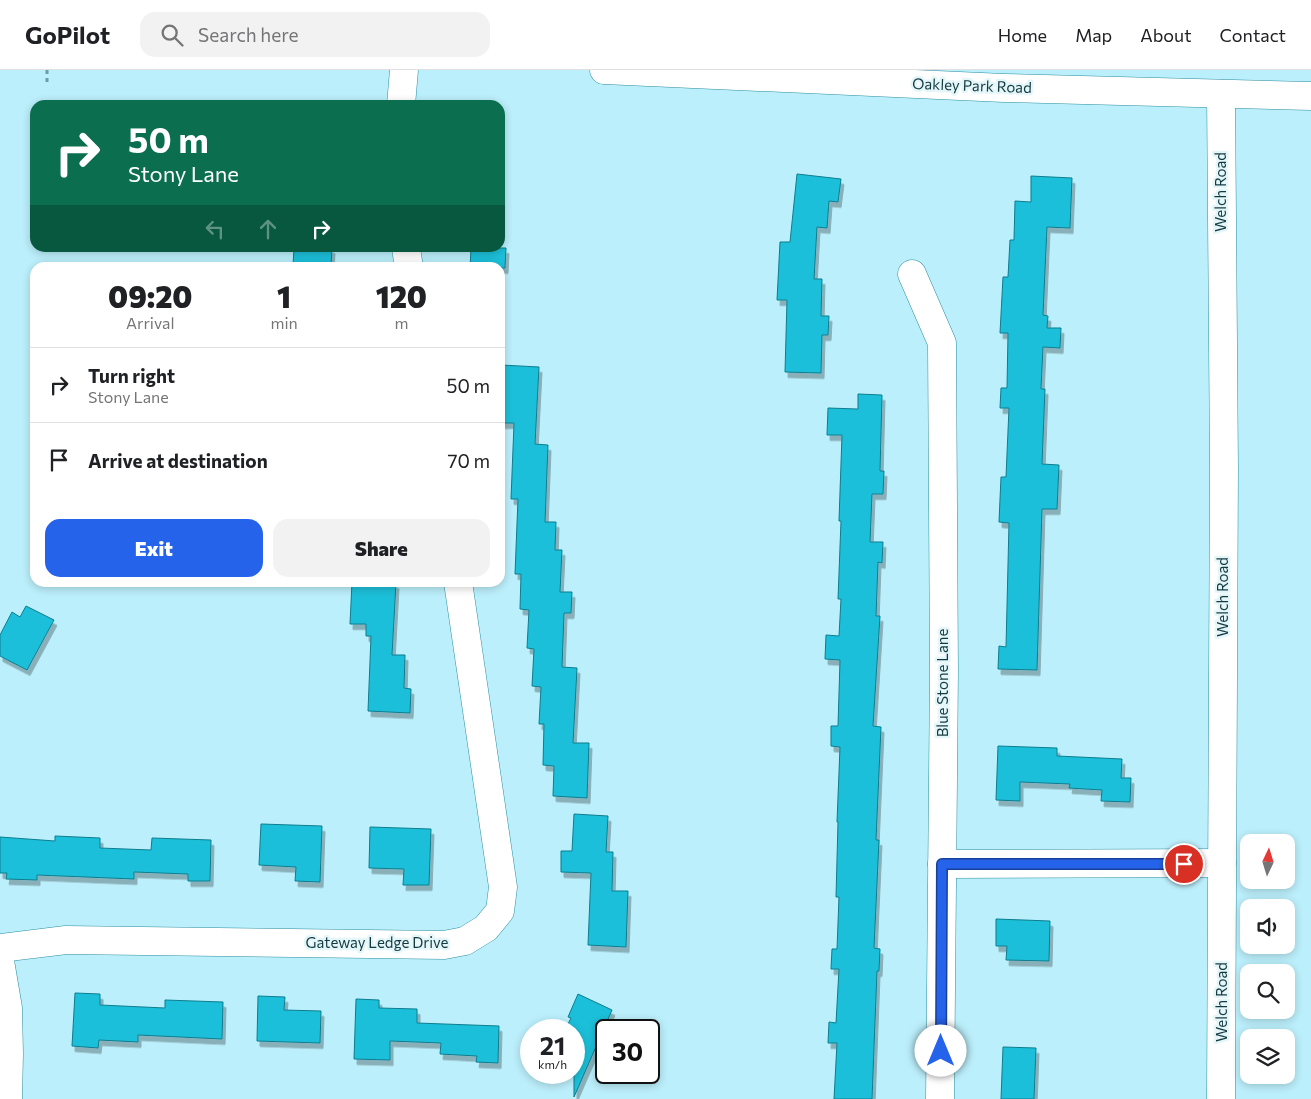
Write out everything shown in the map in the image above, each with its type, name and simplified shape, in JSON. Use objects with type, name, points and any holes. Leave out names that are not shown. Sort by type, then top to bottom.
[{"type":"street","points":[[401,100],[404,70]]},
{"type":"street","name":"Oakley Park Road","points":[[604,70],[1004,79],[1221,94],[1311,96]]},
{"type":"street","name":"Welch Road","points":[[1221,94],[1224,459],[1221,1099]]},
{"type":"street","name":"Blue Stone Lane","points":[[912,274],[942,343],[944,671],[940,1099]]},
{"type":"street","name":"Gateway Ledge Drive","points":[[0,948],[66,940],[444,945],[465,942],[486,928],[500,911],[503,887],[459,587]]},
{"type":"street","points":[[942,864],[1222,863]]},
{"type":"street","points":[[0,961],[8,1008],[8,1099]]},
{"type":"path","points":[[47,70],[47,85]]},
{"type":"building","points":[[797,174],[841,179],[838,202],[829,201],[827,228],[817,227],[814,279],[822,279],[821,316],[829,316],[828,335],[822,335],[821,373],[785,372],[787,300],[777,300],[780,242],[790,242]]},
{"type":"building","points":[[1031,176],[1072,178],[1070,228],[1047,227],[1043,315],[1048,316],[1047,328],[1061,328],[1060,348],[1043,347],[1041,389],[1045,389],[1042,464],[1059,465],[1057,509],[1042,509],[1037,670],[998,669],[999,646],[1006,647],[1009,523],[999,522],[1001,477],[1006,477],[1009,408],[1000,408],[1001,388],[1007,388],[1008,333],[1000,333],[1003,277],[1008,277],[1010,240],[1014,240],[1015,201],[1031,202]]},
{"type":"building","points":[[506,248],[505,268],[505,262],[470,262],[471,252],[505,252]]},
{"type":"building","points":[[294,252],[332,252],[331,262],[293,262]]},
{"type":"building","points":[[505,365],[539,367],[535,444],[548,445],[545,522],[556,522],[555,550],[562,550],[560,592],[572,592],[571,613],[564,613],[562,667],[577,668],[573,743],[589,743],[587,798],[553,796],[554,766],[543,765],[544,724],[539,724],[541,687],[532,686],[534,649],[527,648],[529,610],[520,609],[521,574],[515,574],[518,499],[511,499],[514,423],[505,423]]},
{"type":"building","points":[[858,394],[882,395],[880,471],[884,471],[883,494],[872,494],[870,542],[883,542],[882,563],[878,562],[876,616],[880,616],[873,726],[881,727],[876,840],[879,840],[874,948],[880,949],[879,971],[877,971],[872,1099],[834,1099],[837,1043],[828,1043],[829,1022],[836,1023],[839,969],[831,969],[832,949],[837,949],[839,897],[836,897],[837,822],[840,747],[831,746],[831,726],[838,726],[840,660],[825,659],[826,635],[839,636],[841,599],[838,599],[841,521],[839,521],[842,435],[827,435],[828,408],[858,409]]},
{"type":"building","points":[[352,587],[396,587],[392,655],[405,655],[404,688],[411,689],[410,713],[368,711],[371,636],[366,636],[366,624],[350,624]]},
{"type":"building","points":[[26,606],[54,620],[27,670],[0,656],[0,635],[12,612],[20,617]]},
{"type":"building","points":[[998,746],[1057,748],[1057,756],[1122,759],[1121,778],[1131,778],[1130,802],[1101,801],[1102,790],[1069,788],[1070,784],[1020,782],[1020,801],[996,800]]},
{"type":"building","points":[[574,814],[608,816],[606,852],[613,852],[612,891],[628,891],[626,947],[588,945],[591,873],[561,872],[561,851],[572,851]]},
{"type":"building","points":[[261,824],[322,826],[320,882],[295,881],[296,867],[259,865]]},
{"type":"building","points":[[370,827],[431,829],[429,885],[403,885],[404,869],[369,868]]},
{"type":"building","points":[[55,836],[100,838],[100,848],[151,850],[152,838],[211,840],[210,881],[188,881],[188,874],[134,872],[134,879],[37,875],[37,880],[6,879],[7,873],[0,873],[0,837],[55,841]]},
{"type":"building","points":[[996,919],[1050,921],[1049,961],[1006,960],[1007,946],[996,946]]},
{"type":"building","points":[[75,993],[100,994],[100,1005],[165,1008],[165,1000],[223,1002],[222,1039],[138,1035],[138,1042],[99,1040],[98,1048],[72,1046]]},
{"type":"building","points":[[578,994],[612,1010],[608,1019],[595,1019],[595,1049],[585,1072],[585,1019],[570,1019],[568,1017]]},
{"type":"building","points":[[258,996],[285,997],[284,1010],[321,1011],[320,1043],[257,1041]]},
{"type":"building","points":[[356,999],[379,1000],[379,1008],[417,1009],[417,1023],[499,1026],[498,1063],[476,1062],[477,1056],[440,1054],[441,1043],[390,1041],[390,1060],[354,1059]]},
{"type":"building","points":[[1003,1047],[1036,1048],[1034,1099],[1001,1099]]},
{"type":"building","points":[[574,1084],[580,1084],[574,1097]]},
{"type":"route","points":[[941,1051],[942,864],[1184,864]]}]
